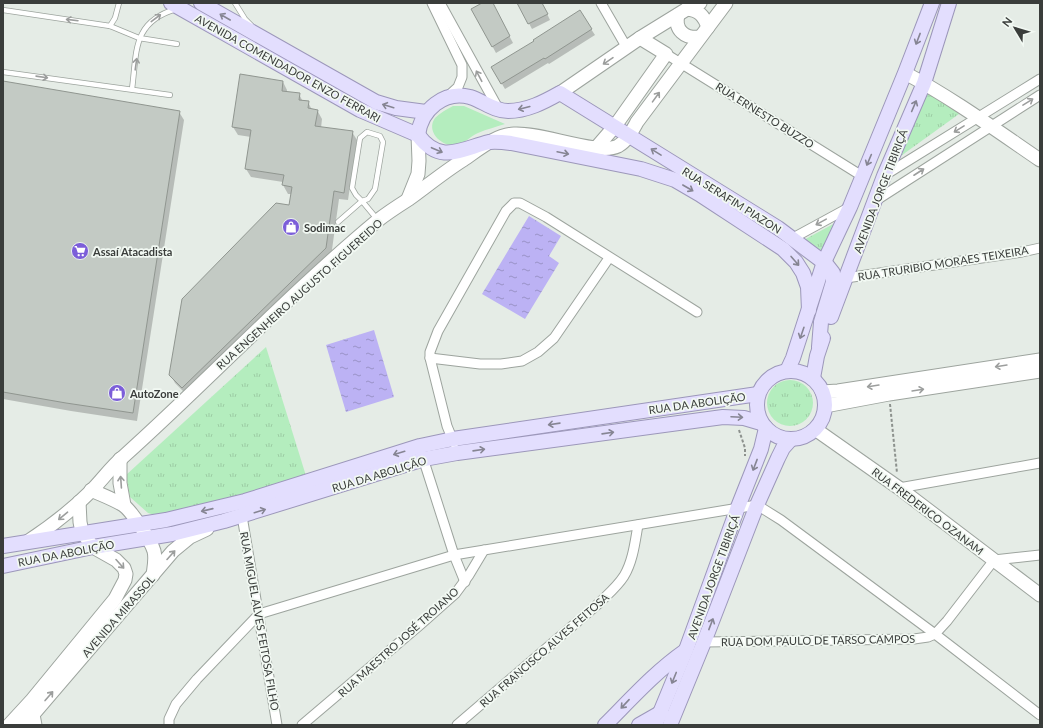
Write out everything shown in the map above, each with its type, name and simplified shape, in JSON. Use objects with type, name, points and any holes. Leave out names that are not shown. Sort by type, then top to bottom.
[{"type":"main road","name":"AVENIDA COMENDADOR ENZO FERRARI","points":[[200,3],[376,102],[396,108],[426,112]]},
{"type":"main road","points":[[408,199],[418,174],[419,127],[426,112],[433,105],[446,98],[460,95],[472,98],[498,110],[507,111],[522,109],[540,103],[560,93],[640,38],[700,3]]},
{"type":"main road","name":"RUA ENGENHEIRO AUGUSTO FIGUEREIDO","points":[[26,543],[47,529],[79,502],[120,459],[152,431],[272,315],[378,220],[460,162],[491,142],[507,135],[524,134],[596,148],[616,147],[623,143],[681,62],[726,3]]},
{"type":"main road","name":"AVENIDA JORGE TIBIRIÇÁ","points":[[787,371],[793,358],[824,262],[850,207],[932,3]]},
{"type":"main road","name":"AVENIDA JORGE TIBIRIÇÁ","points":[[813,378],[819,347],[874,201],[924,83],[949,3]]},
{"type":"main road","name":"AVENIDA COMENDADOR ENZO FERRARI","points":[[175,5],[360,110],[418,135],[426,144],[440,153],[451,154],[491,142],[511,143],[641,169],[675,180],[783,249],[796,262],[803,273],[808,287],[809,310]]},
{"type":"main road","points":[[698,11],[706,21],[704,32],[689,37],[684,35],[678,26],[683,12],[698,11]]},
{"type":"main road","points":[[596,148],[615,126],[666,54],[640,38]]},
{"type":"main road","points":[[905,73],[924,83],[977,117],[1040,160]]},
{"type":"main road","name":"RUA SERAFIM PIAZON","points":[[560,93],[793,238],[830,267],[833,273],[833,282],[821,322],[819,347]]},
{"type":"main road","points":[[822,392],[838,391],[1040,360]]},
{"type":"main road","points":[[787,371],[801,372],[813,378],[819,385],[822,392],[825,406],[822,418],[815,429],[801,438],[791,439],[781,438],[771,433],[764,426],[756,407],[758,394],[768,379],[787,371]]},
{"type":"main road","points":[[825,406],[889,394],[1040,371]]},
{"type":"main road","name":"RUA DA ABOLIÇÃO","points":[[3,566],[93,547],[172,534],[242,516],[422,453],[453,439],[758,394]]},
{"type":"main road","name":"RUA DA ABOLIÇÃO","points":[[3,546],[82,532],[166,520],[245,501],[422,453],[457,453],[715,418],[744,418],[764,426]]},
{"type":"main road","name":"AVENIDA JORGE TIBIRIÇÁ","points":[[657,719],[686,650],[738,508],[762,449],[764,426]]},
{"type":"main road","name":"RUA FREDERICO OZANAM","points":[[815,429],[899,488],[1040,595]]},
{"type":"main road","name":"AVENIDA JORGE TIBIRIÇÁ","points":[[672,721],[757,505],[783,448],[791,439]]},
{"type":"main road","points":[[120,459],[120,483],[124,505]]},
{"type":"main road","points":[[92,490],[124,505],[139,524],[154,551],[155,561],[153,575]]},
{"type":"main road","name":"AVENIDA MIRASSOL","points":[[9,725],[32,700],[115,599],[125,580],[126,574],[124,568],[116,560],[93,547],[82,532],[79,502]]},
{"type":"main road","name":"AVENIDA MIRASSOL","points":[[24,725],[36,719],[173,551],[190,537],[224,521]]},
{"type":"main road","points":[[3,560],[63,550],[71,552]]},
{"type":"main road","points":[[605,725],[653,676],[686,650]]},
{"type":"main road","points":[[639,725],[657,719],[672,721]]},
{"type":"street","points":[[432,3],[462,65],[462,77],[458,87],[446,98]]},
{"type":"street","points":[[440,3],[498,110]]},
{"type":"street","points":[[601,3],[627,48]]},
{"type":"street","name":"RUA ERNESTO BUZZO","points":[[666,54],[862,176]]},
{"type":"street","points":[[884,176],[1040,78]]},
{"type":"street","points":[[874,201],[1040,95]]},
{"type":"street","points":[[457,453],[448,426],[430,358],[430,352],[438,331],[506,211],[514,204],[520,203],[525,205],[697,312]]},
{"type":"street","points":[[793,238],[850,207]]},
{"type":"street","name":"RUA TRURIBIO MORAES TEIXEIRA","points":[[846,278],[1022,252],[1040,248]]},
{"type":"street","points":[[430,358],[480,364],[501,364],[522,361],[538,352],[554,338],[610,258]]},
{"type":"street","points":[[422,453],[454,555],[465,582]]},
{"type":"street","points":[[899,488],[1040,463]]},
{"type":"street","points":[[169,725],[169,719],[176,704],[197,679],[259,614],[454,555],[757,505],[781,520],[1040,715]]},
{"type":"street","name":"RUA MIGUEL ALVES FEITOSA FILHO","points":[[242,516],[277,725]]},
{"type":"street","name":"RUA FRANCISCO ALVES FEITOSA","points":[[457,725],[598,604],[614,588],[624,576],[631,560],[638,525]]},
{"type":"street","name":"RUA MAESTRO JOSÉ TROIANO","points":[[302,725],[454,594],[465,582],[484,550]]},
{"type":"street","points":[[934,634],[947,621],[994,560],[1040,555]]},
{"type":"street","name":"RUA DOM PAULO DE TARSO CAMPOS","points":[[704,642],[914,639],[928,637],[934,634]]},
{"type":"street","points":[[32,700],[36,719]]},
{"type":"lane","points":[[110,26],[115,18],[119,3]]},
{"type":"lane","points":[[235,3],[245,19],[253,27],[291,54]]},
{"type":"lane","points":[[132,90],[139,38],[153,19],[175,5]]},
{"type":"lane","points":[[3,10],[110,26],[139,38],[177,44]]},
{"type":"lane","points":[[3,72],[170,95]]},
{"type":"lane","points":[[338,222],[362,201],[368,199],[375,189],[383,142],[380,136],[367,132],[360,138],[352,188],[356,195],[362,201],[378,220]]},
{"type":"path","points":[[889,394],[899,488]]},
{"type":"path","points":[[735,417],[745,448],[746,461],[751,477]]},
{"type":"green space","points":[[927,89],[959,114],[898,158]]},
{"type":"green space","points":[[453,106],[464,106],[505,124],[478,133],[460,144],[446,144],[437,138],[432,129],[432,123],[437,116]]},
{"type":"green space","points":[[837,222],[820,256],[800,242]]},
{"type":"green space","points":[[266,347],[307,479],[165,518],[148,513],[130,497],[126,475]]},
{"type":"green space","points":[[785,380],[795,380],[803,384],[809,390],[813,398],[813,408],[809,416],[803,422],[795,426],[785,426],[777,422],[771,416],[767,408],[767,398],[771,390],[777,384]]},
{"type":"water","points":[[529,216],[561,236],[549,256],[559,263],[525,319],[482,294]]},
{"type":"water","points":[[374,330],[394,397],[346,412],[326,345]]},
{"type":"building","points":[[482,3],[493,3],[510,36],[492,47],[471,9]]},
{"type":"building","points":[[517,3],[542,3],[548,14],[528,24]]},
{"type":"building","points":[[580,10],[592,29],[545,59],[544,58],[501,84],[491,67],[534,41],[533,40]]},
{"type":"building","name":"Sodimac","points":[[240,74],[283,81],[282,91],[300,93],[299,100],[309,101],[308,108],[318,110],[315,126],[353,131],[344,193],[334,191],[326,248],[182,388],[169,375],[182,299],[276,203],[289,205],[292,187],[282,185],[284,175],[245,169],[251,130],[232,127]]},
{"type":"building","name":"Assaí Atacadista","points":[[3,81],[180,111],[133,413],[3,392]]},
{"type":"place","name":"Sodimac","points":[[291,227]]},
{"type":"place","name":"Assaí Atacadista","points":[[80,251]]},
{"type":"place","name":"AutoZone","points":[[117,393]]}]
